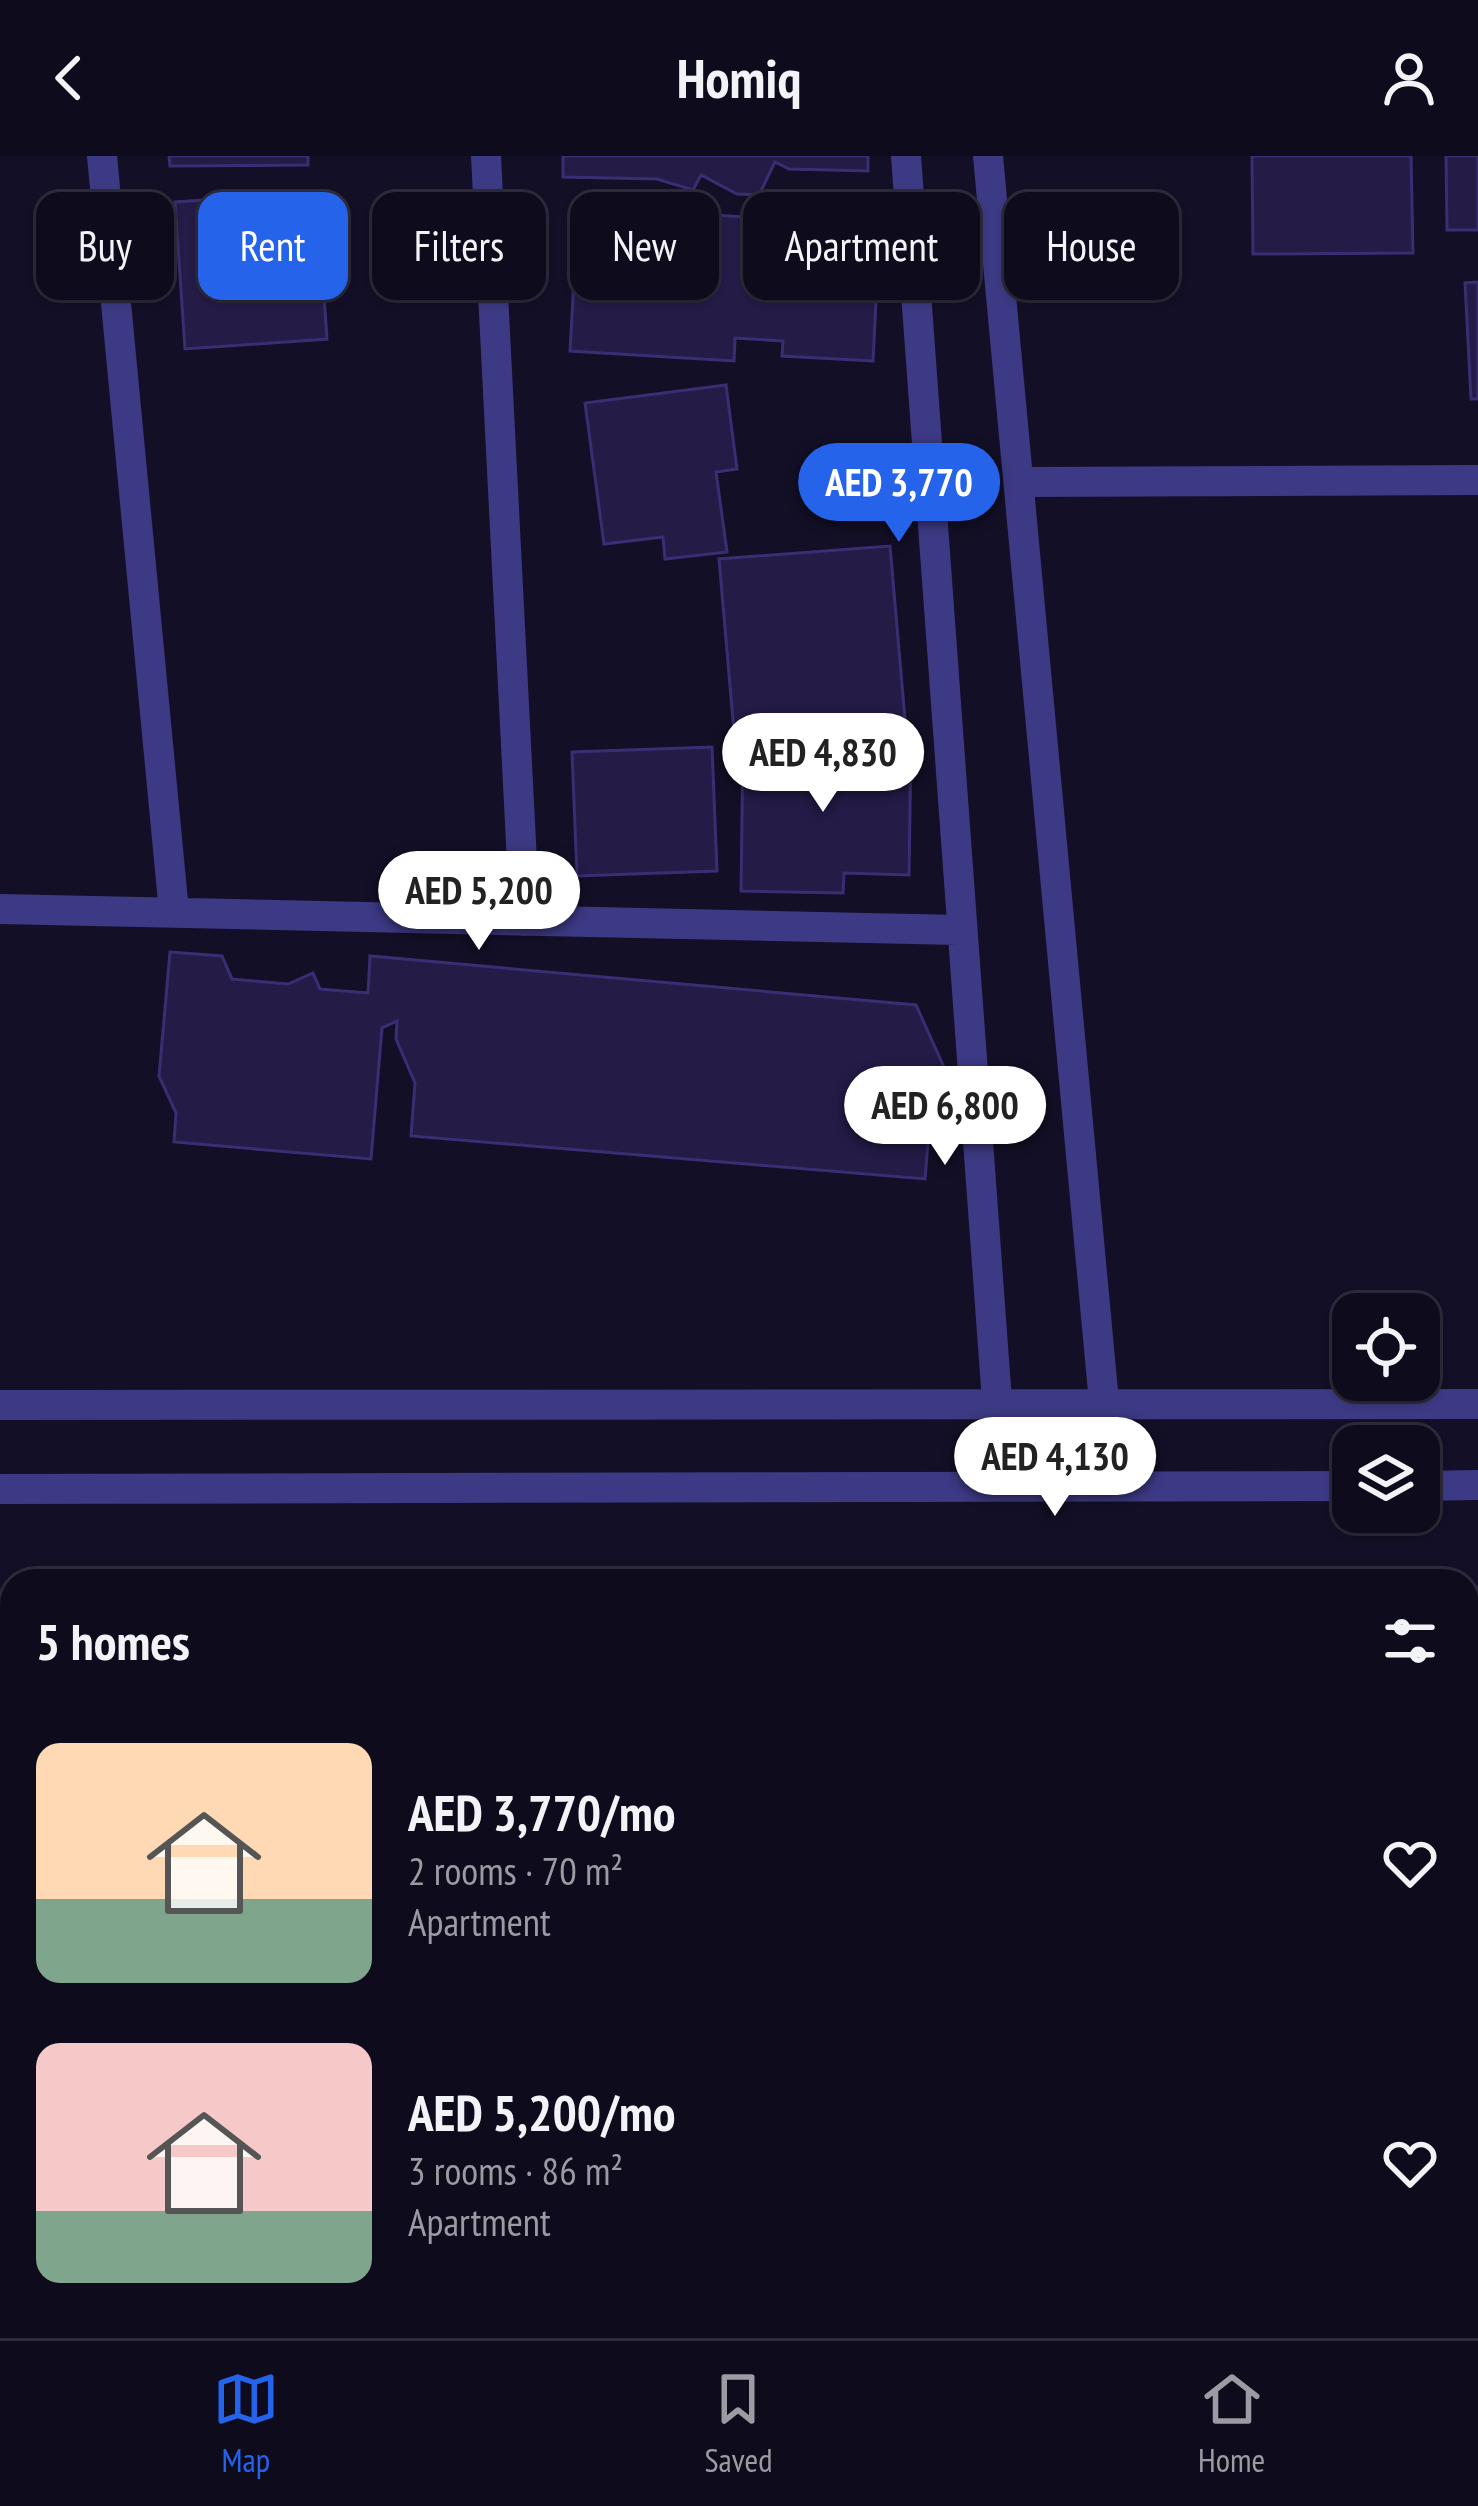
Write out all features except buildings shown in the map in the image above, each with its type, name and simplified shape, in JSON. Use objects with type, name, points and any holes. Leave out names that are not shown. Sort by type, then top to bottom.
[{"type":"street","points":[[102,156],[174,913]]},
{"type":"street","points":[[486,156],[525,921]]},
{"type":"street","points":[[906,156],[997,1401],[1057,1486]]},
{"type":"street","points":[[988,156],[1104,1402],[1057,1486]]},
{"type":"street","points":[[1019,482],[1478,480]]},
{"type":"street","points":[[0,909],[959,930]]},
{"type":"street","points":[[0,1405],[1478,1404]]},
{"type":"street","points":[[0,1489],[1332,1486]]},
{"type":"street","points":[[1440,1486],[1478,1486]]}]
